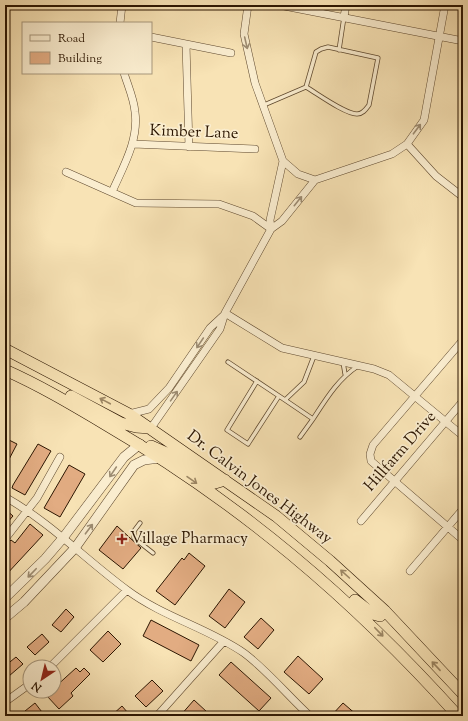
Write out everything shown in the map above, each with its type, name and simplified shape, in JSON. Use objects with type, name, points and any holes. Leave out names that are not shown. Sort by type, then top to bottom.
[{"type":"highway","name":"Dr. Calvin Jones Highway","points":[[5,349],[129,414],[282,521],[330,561],[385,611],[463,694]]},
{"type":"highway","name":"Dr. Calvin Jones Highway","points":[[5,370],[50,392],[140,444],[268,534],[321,578],[373,626],[458,716]]},
{"type":"highway","points":[[50,392],[74,397],[121,423],[136,427],[151,428]]},
{"type":"highway","points":[[140,444],[153,446],[173,456],[215,482],[225,480]]},
{"type":"highway","points":[[268,534],[284,540],[373,614],[380,616],[385,611]]},
{"type":"street","points":[[120,22],[122,5]]},
{"type":"street","points":[[248,5],[244,34],[255,83],[283,161],[298,174],[315,180]]},
{"type":"street","points":[[279,5],[463,41]]},
{"type":"street","points":[[344,17],[346,5]]},
{"type":"street","points":[[151,428],[220,330],[225,314],[272,229],[282,221],[315,180],[392,154],[407,144],[424,120],[438,36],[445,5]]},
{"type":"street","points":[[152,37],[231,53]]},
{"type":"street","points":[[186,44],[189,147]]},
{"type":"street","points":[[112,192],[133,144],[136,127],[135,112],[124,74]]},
{"type":"street","name":"Kimber Lane","points":[[133,144],[255,149]]},
{"type":"street","points":[[407,144],[436,176],[463,197]]},
{"type":"street","points":[[272,229],[270,220],[283,161]]},
{"type":"street","points":[[66,172],[136,203],[219,204],[253,216],[272,229]]},
{"type":"street","points":[[225,314],[282,348],[359,365],[389,375],[463,436]]},
{"type":"street","points":[[129,414],[149,409],[169,388],[210,328],[225,314]]},
{"type":"street","points":[[463,340],[373,445],[370,454],[371,461],[463,540]]},
{"type":"street","name":"Hillfarm Drive","points":[[361,521],[463,401]]},
{"type":"street","points":[[5,598],[45,559],[63,538],[124,457],[140,444]]},
{"type":"street","points":[[5,539],[29,510],[60,457]]},
{"type":"street","points":[[5,618],[24,602],[75,548],[134,465],[144,460],[160,458]]},
{"type":"street","points":[[5,496],[29,510],[146,604],[224,641],[245,654],[306,715]]},
{"type":"street","points":[[410,571],[463,509]]},
{"type":"street","points":[[58,659],[127,590]]},
{"type":"street","points":[[157,716],[224,641]]},
{"type":"street","points":[[5,702],[22,690]]},
{"type":"lane","points":[[339,50],[344,17]]},
{"type":"lane","points":[[328,48],[378,58],[369,105],[365,111],[358,114],[350,113],[306,87],[316,52],[320,49],[328,48]]},
{"type":"lane","points":[[264,105],[306,87]]},
{"type":"lane","points":[[285,400],[304,382],[314,356]]},
{"type":"lane","points":[[228,362],[313,419]]},
{"type":"lane","points":[[343,362],[345,374]]},
{"type":"lane","points":[[300,437],[345,374],[359,365]]},
{"type":"lane","points":[[257,381],[227,430],[248,444],[279,396]]},
{"type":"lane","points":[[140,523],[134,531],[134,538],[153,554]]},
{"type":"building","points":[[5,438],[17,444],[5,467]]},
{"type":"building","points":[[38,444],[51,451],[25,495],[12,488]]},
{"type":"building","points":[[69,465],[85,474],[60,517],[44,508]]},
{"type":"building","points":[[5,509],[13,516],[5,525]]},
{"type":"building","points":[[30,524],[43,535],[5,576],[5,546],[11,540],[15,543]]},
{"type":"building","points":[[117,526],[141,548],[123,569],[99,550]]},
{"type":"building","points":[[189,553],[205,566],[175,605],[156,591],[182,558],[184,560]]},
{"type":"building","points":[[229,589],[245,602],[225,628],[209,616]]},
{"type":"building","points":[[66,609],[74,617],[61,632],[52,625]]},
{"type":"building","points":[[261,618],[274,630],[258,649],[244,637]]},
{"type":"building","points":[[151,620],[199,645],[191,661],[143,636]]},
{"type":"building","points":[[108,631],[121,644],[103,662],[90,650]]},
{"type":"building","points":[[42,634],[49,642],[35,655],[27,647]]},
{"type":"building","points":[[298,656],[323,679],[309,694],[284,672]]},
{"type":"building","points":[[16,657],[22,663],[22,665],[9,676],[5,672],[5,666]]},
{"type":"building","points":[[231,662],[271,698],[259,711],[219,675]]},
{"type":"building","points":[[76,668],[80,672],[84,668],[90,674],[71,693],[73,696],[59,709],[50,699],[62,699],[62,681]]},
{"type":"building","points":[[152,680],[163,691],[146,707],[135,696]]},
{"type":"building","points":[[194,700],[207,712],[203,716],[180,716]]},
{"type":"building","points":[[35,703],[45,716],[28,716],[25,711]]},
{"type":"building","points":[[343,703],[358,716],[331,716]]},
{"type":"building","points":[[122,706],[128,713],[125,716],[111,716]]},
{"type":"place","name":"Village Pharmacy","points":[[122,539]]}]
